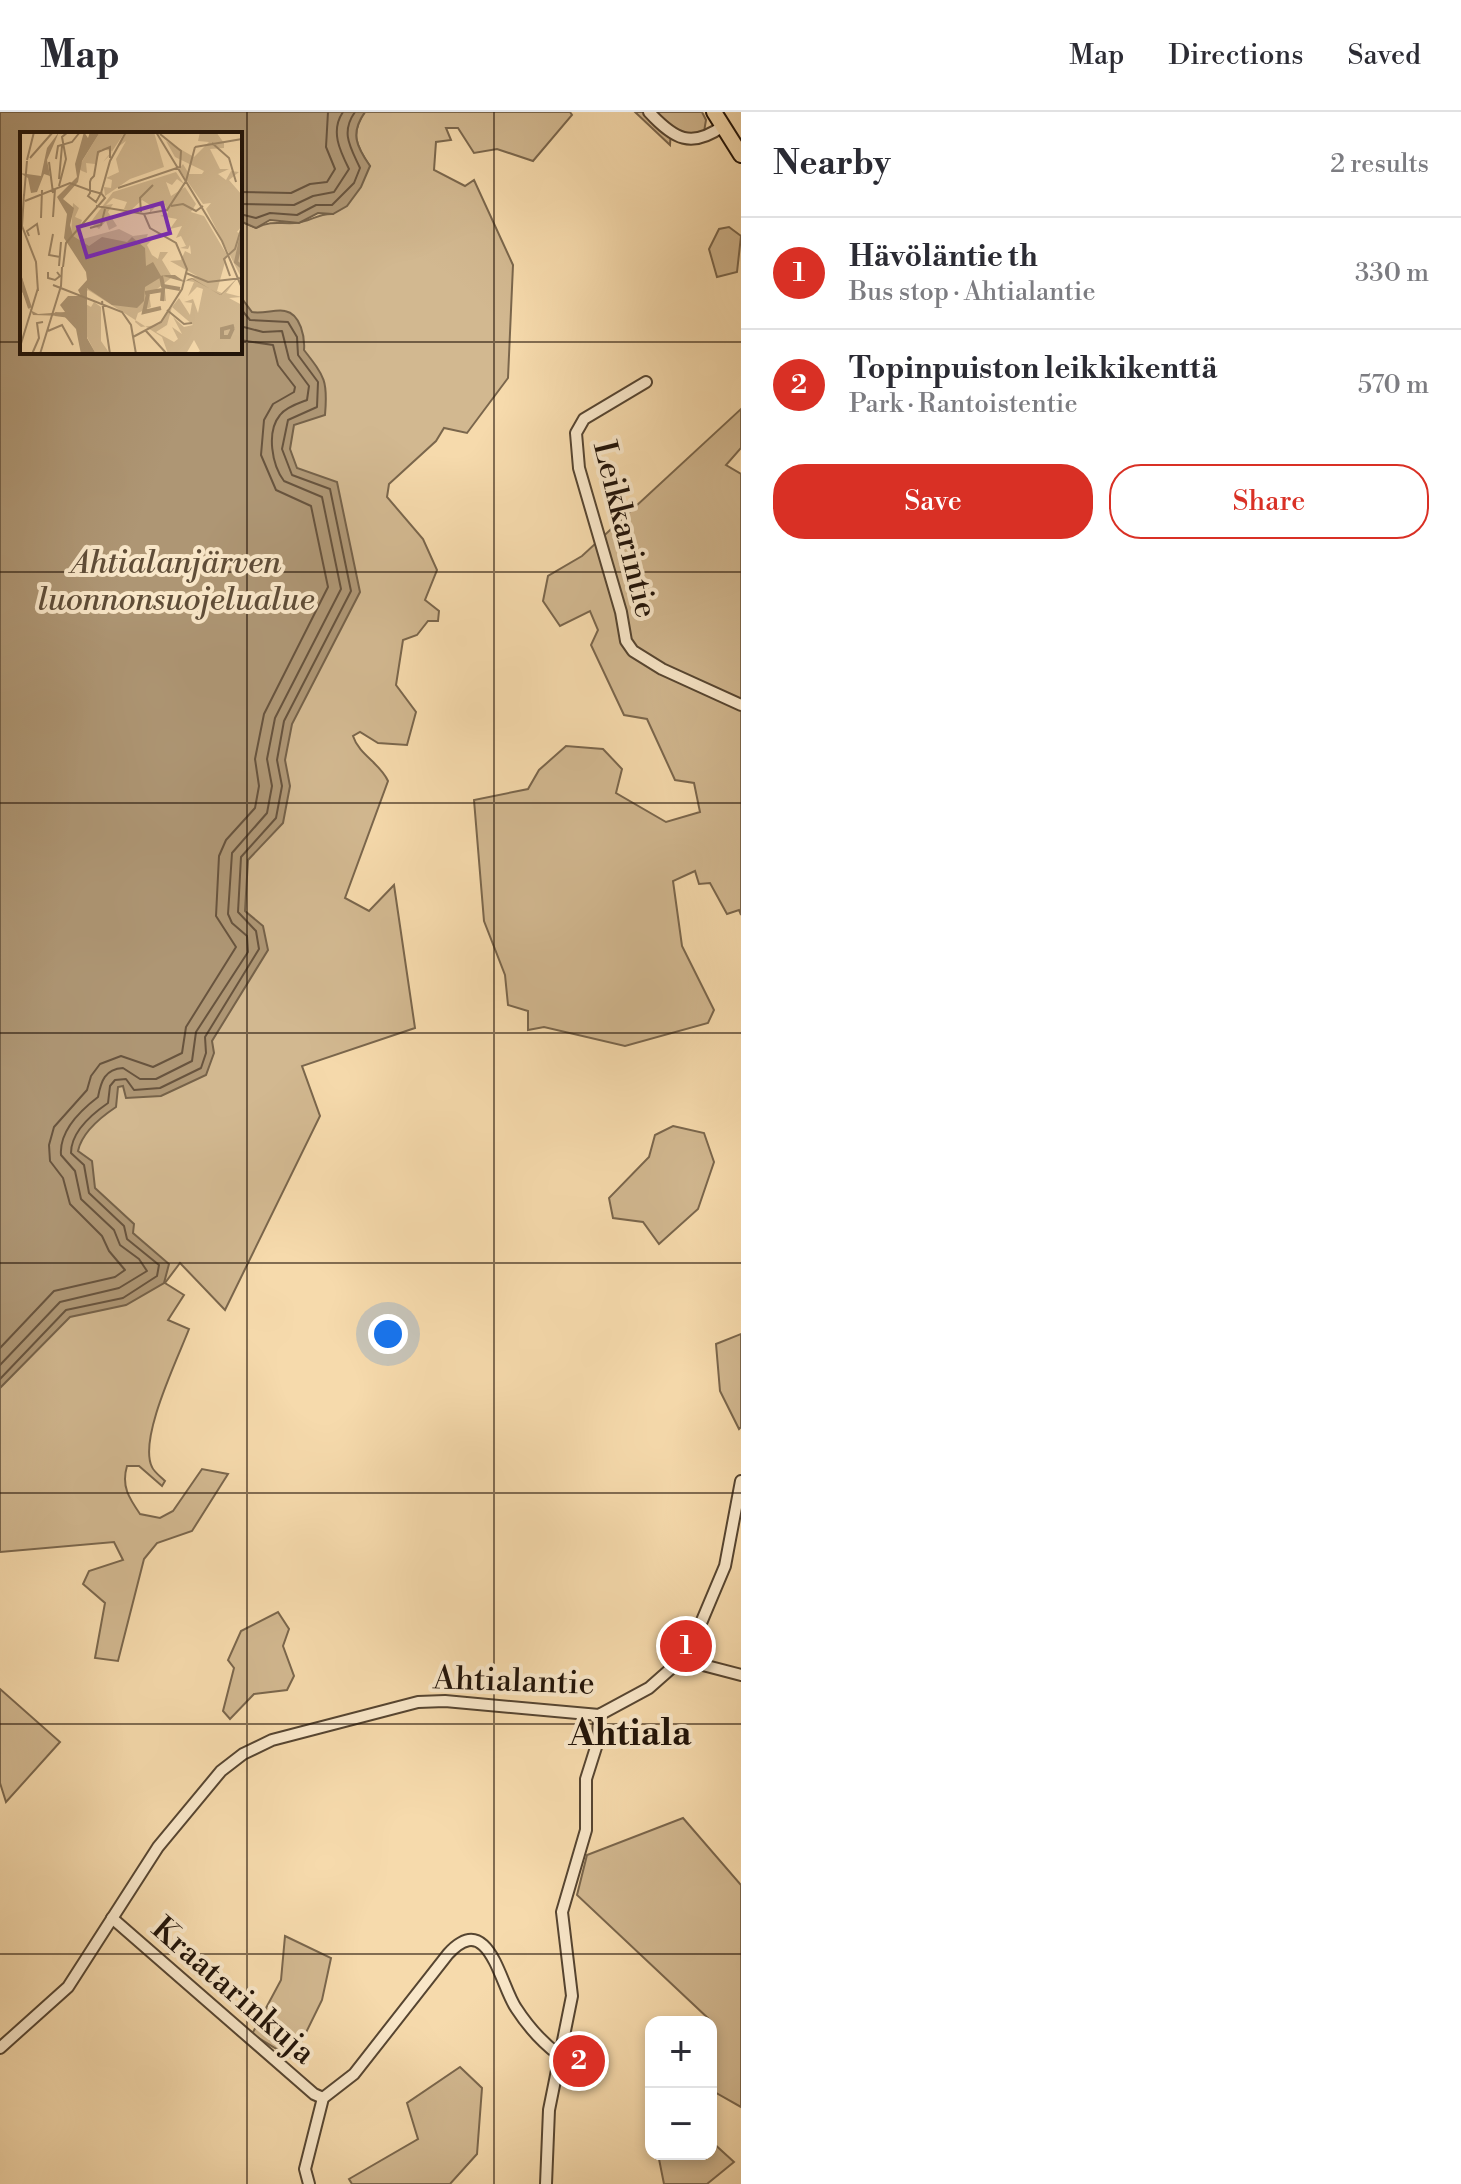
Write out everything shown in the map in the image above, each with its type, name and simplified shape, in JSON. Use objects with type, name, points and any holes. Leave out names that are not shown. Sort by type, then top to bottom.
[{"type":"main road","points":[[714,112],[741,155]]},
{"type":"street","points":[[649,112],[663,127],[689,140],[703,140],[723,126]]},
{"type":"street","name":"Leikkarintie","points":[[646,382],[584,419],[576,433],[579,468],[626,641],[633,651],[662,669],[741,705]]},
{"type":"street","name":"Ahtialantie","points":[[0,2048],[68,1987],[158,1847],[221,1771],[272,1740],[418,1702],[445,1701],[599,1715],[649,1688],[691,1646],[725,1566],[741,1481]]},
{"type":"street","points":[[691,1646],[699,1664]]},
{"type":"street","points":[[675,1665],[699,1664],[741,1675]]},
{"type":"street","points":[[546,2184],[549,2110],[572,1996],[562,1912],[586,1830],[586,1779],[598,1741],[599,1715]]},
{"type":"street","name":"Kraatarinkuja","points":[[112,1918],[314,2094],[323,2098]]},
{"type":"street","name":"Kraatarinkuja","points":[[309,2184],[305,2169],[323,2098],[354,2074],[454,1946],[471,1939],[490,1953],[515,2006],[559,2055]]},
{"type":"green space","name":"Ahtialanjärven luonnonsuojelualue","points":[[365,112],[570,112],[572,115],[533,161],[497,149],[474,153],[458,128],[446,128],[451,140],[436,142],[434,170],[465,186],[474,180],[513,265],[508,378],[467,433],[444,428],[436,441],[389,484],[387,497],[423,539],[437,570],[425,600],[439,611],[438,621],[428,621],[417,635],[403,640],[396,685],[416,712],[407,745],[378,743],[360,732],[353,736],[360,749],[388,781],[345,898],[369,911],[394,885],[415,1028],[302,1066],[320,1116],[225,1310],[180,1263],[165,1283],[184,1295],[168,1320],[189,1329],[161,1398],[150,1438],[152,1467],[165,1481],[162,1486],[139,1466],[127,1466],[127,1492],[140,1514],[160,1518],[173,1511],[202,1469],[228,1474],[192,1531],[157,1543],[144,1559],[118,1661],[95,1658],[105,1603],[83,1584],[89,1571],[123,1560],[114,1542],[0,1552],[0,191],[20,354],[242,354],[242,222],[256,228],[333,214],[370,166],[357,139],[360,120]]},
{"type":"green space","points":[[635,112],[702,112],[706,120],[704,132],[690,136],[671,129],[670,145]]},
{"type":"green space","points":[[729,227],[741,236],[737,272],[717,277],[709,249],[719,229]]},
{"type":"green space","points":[[741,409],[741,448],[726,465],[741,474],[741,915],[739,910],[727,914],[710,883],[699,884],[695,871],[673,881],[682,946],[714,1010],[708,1023],[625,1046],[544,1027],[528,1030],[528,1011],[508,1005],[505,975],[484,921],[474,800],[528,789],[539,770],[566,746],[603,749],[622,769],[616,793],[666,822],[700,812],[694,783],[675,780],[647,719],[624,715],[591,645],[598,630],[590,611],[560,626],[543,601],[548,576],[582,556]]},
{"type":"green space","points":[[673,1126],[704,1133],[714,1162],[698,1209],[659,1244],[643,1222],[613,1218],[609,1198],[649,1157],[655,1135]]},
{"type":"green space","points":[[741,1334],[739,1429],[720,1391],[716,1344]]},
{"type":"green space","points":[[278,1612],[289,1629],[283,1646],[294,1676],[287,1690],[254,1694],[230,1719],[223,1711],[234,1668],[228,1660],[241,1631]]},
{"type":"green space","points":[[0,1689],[60,1742],[6,1802],[0,1783]]},
{"type":"green space","points":[[683,1818],[741,1885],[741,2107],[717,2093],[717,2016],[706,2016],[577,1895],[587,1855]]},
{"type":"green space","points":[[285,1936],[331,1958],[322,2000],[293,2059],[252,2034],[281,1980]]},
{"type":"green space","points":[[568,2038],[599,2045],[590,2083],[560,2076]]},
{"type":"green space","points":[[460,2067],[482,2088],[477,2154],[450,2184],[352,2184],[349,2179],[418,2139],[407,2103]]},
{"type":"green space","points":[[717,2146],[734,2162],[707,2184],[664,2184],[659,2160],[717,2160]]},
{"type":"water","name":"Ahtialanjärven luonnonsuojelualue","points":[[0,112],[365,112],[356,133],[361,152],[370,166],[361,187],[347,206],[333,214],[318,213],[299,223],[270,220],[256,228],[242,222],[242,132],[20,132],[20,354],[242,354],[242,299],[252,312],[290,313],[301,327],[304,350],[321,373],[326,394],[325,415],[294,425],[290,449],[297,468],[337,482],[360,592],[292,724],[285,760],[290,786],[283,823],[248,860],[245,911],[263,926],[268,950],[212,1041],[214,1053],[206,1075],[161,1096],[126,1098],[123,1086],[118,1087],[116,1107],[88,1131],[78,1151],[92,1161],[95,1188],[134,1224],[133,1233],[169,1264],[164,1283],[126,1305],[70,1317],[0,1388]]},
{"type":"place","name":"Hävöläntie th","points":[[686,1646]]},
{"type":"place","name":"Topinpuiston leikkikenttä","points":[[579,2061]]},
{"type":"district","name":"Ahtiala","points":[[630,1732]]}]
